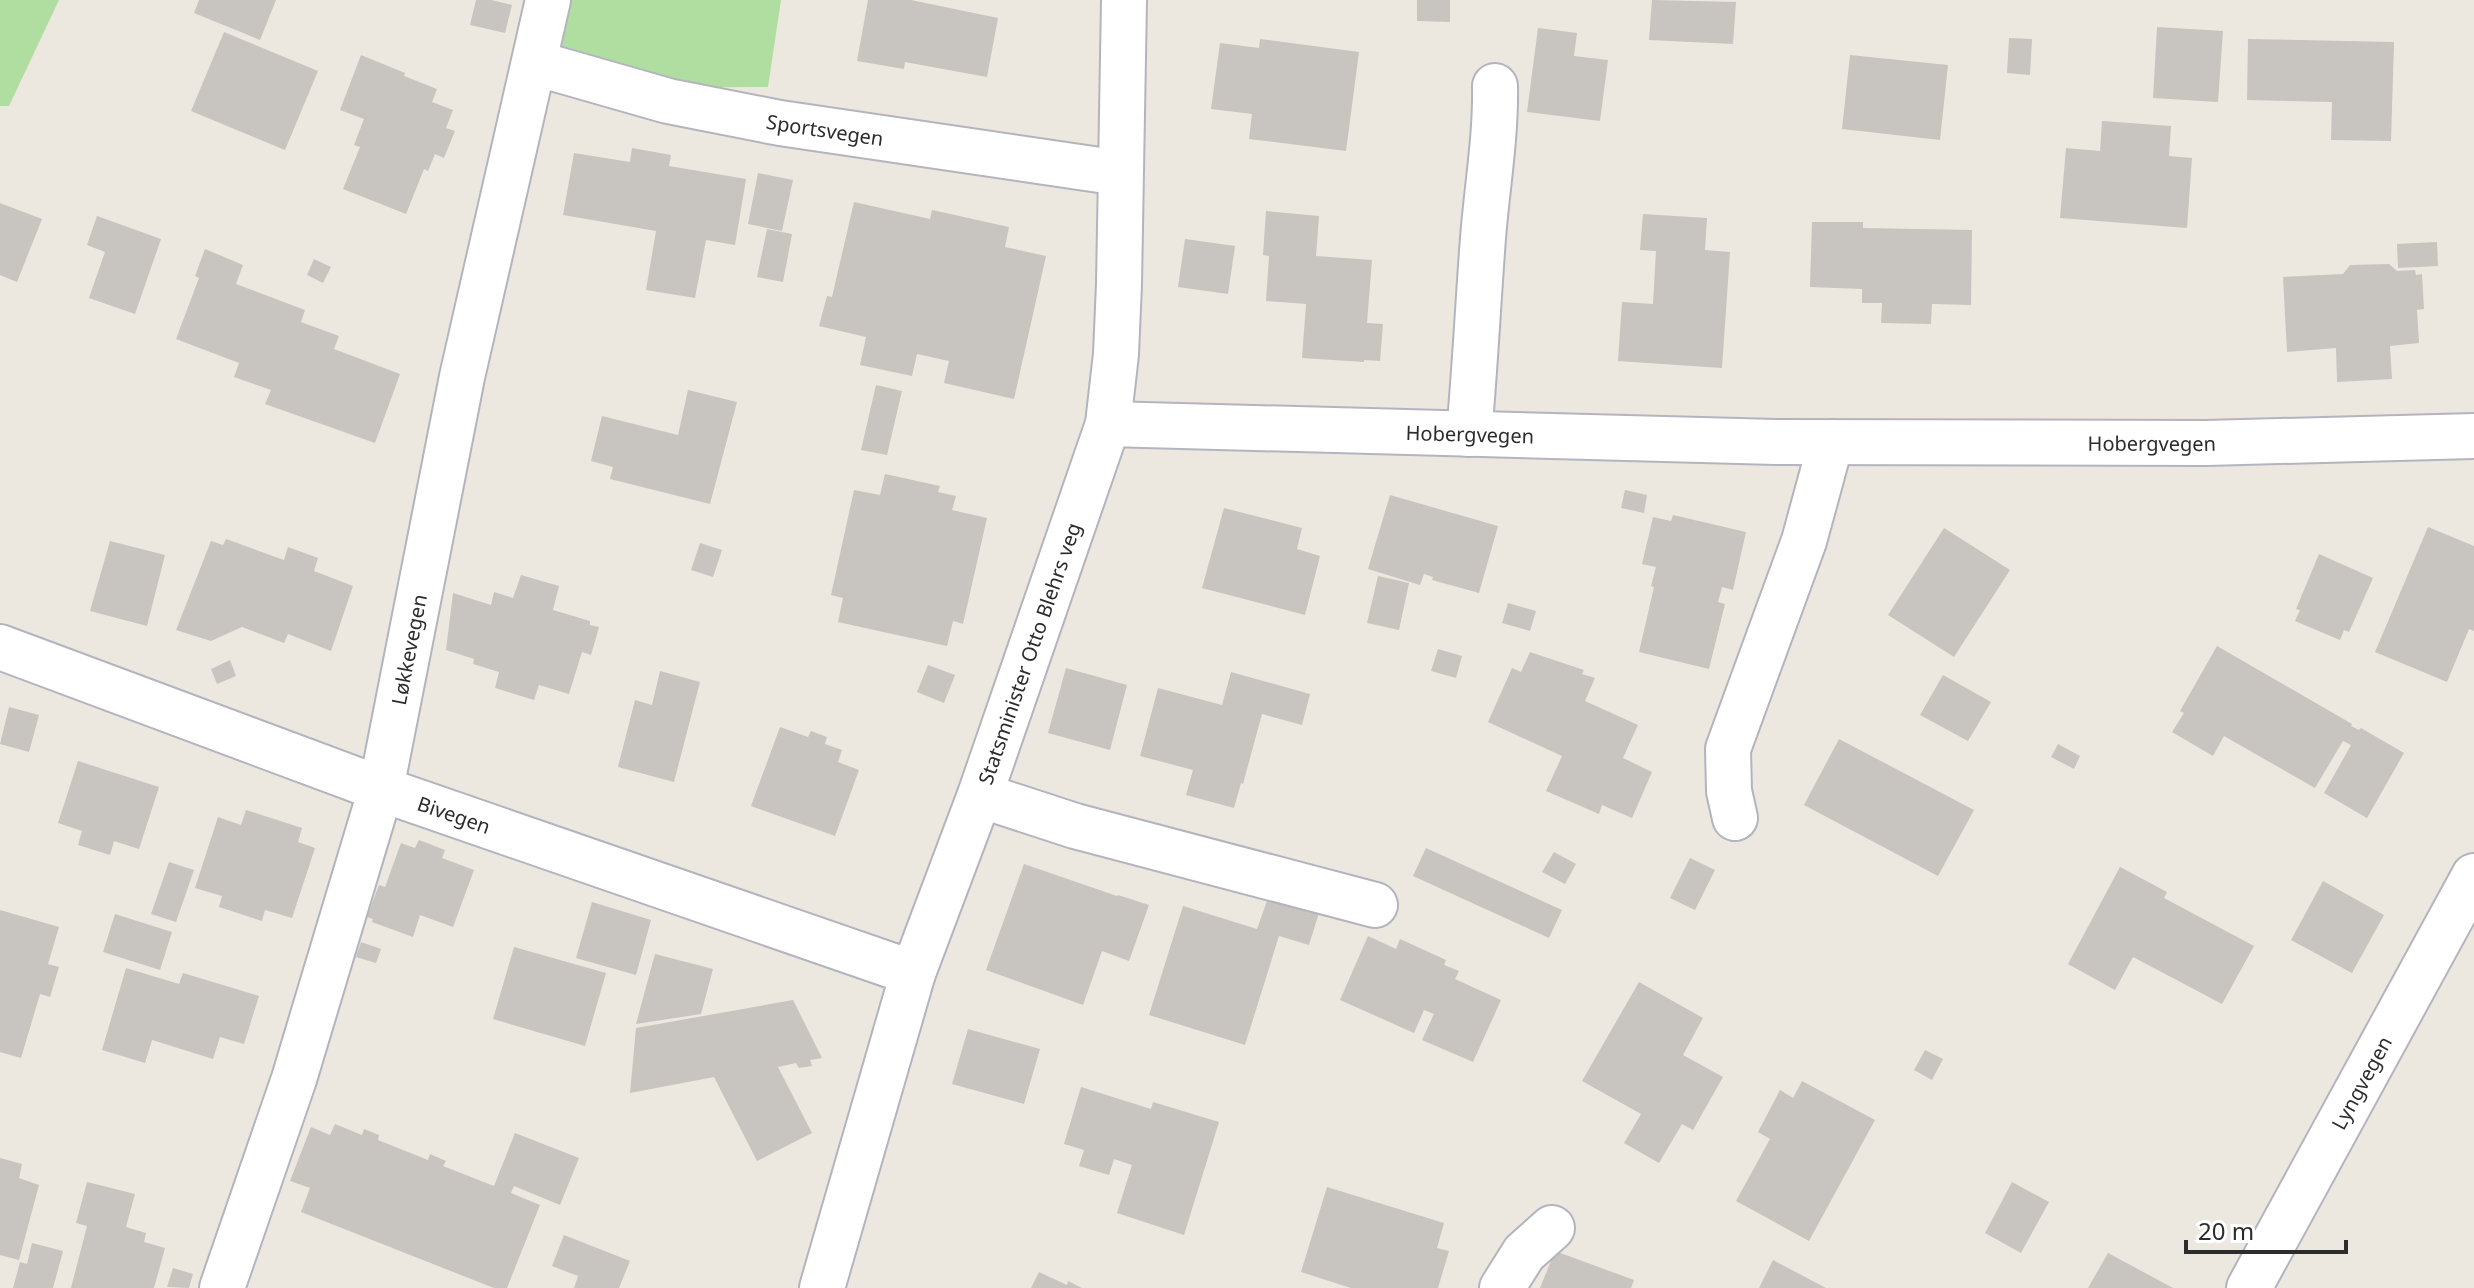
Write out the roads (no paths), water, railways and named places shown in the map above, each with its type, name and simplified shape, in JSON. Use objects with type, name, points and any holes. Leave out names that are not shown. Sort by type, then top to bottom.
[{"type":"street","name":"Løkkevegen","points":[[222,1288],[294,1079],[381,789],[462,377],[548,0]]},
{"type":"street","name":"Statsminister Otto Blehrs veg","points":[[822,1288],[913,973],[980,795],[1108,424],[1116,354],[1119,284],[1124,0]]},
{"type":"street","name":"Sportsvegen","points":[[535,63],[668,101],[780,123],[1120,173]]},
{"type":"street","points":[[1469,434],[1495,86]]},
{"type":"street","name":"Hobergvegen","points":[[1108,424],[1831,442],[2206,443],[2474,436]]},
{"type":"street","points":[[1735,818],[1729,791],[1728,749],[1804,541],[1831,442]]},
{"type":"street","name":"Bivegen","points":[[0,647],[381,789],[913,973]]},
{"type":"street","points":[[980,795],[1075,826],[1375,905]]},
{"type":"street","name":"Lyngvegen","points":[[2249,1288],[2474,876]]},
{"type":"street","points":[[1502,1288],[1524,1253],[1552,1228]]}]
